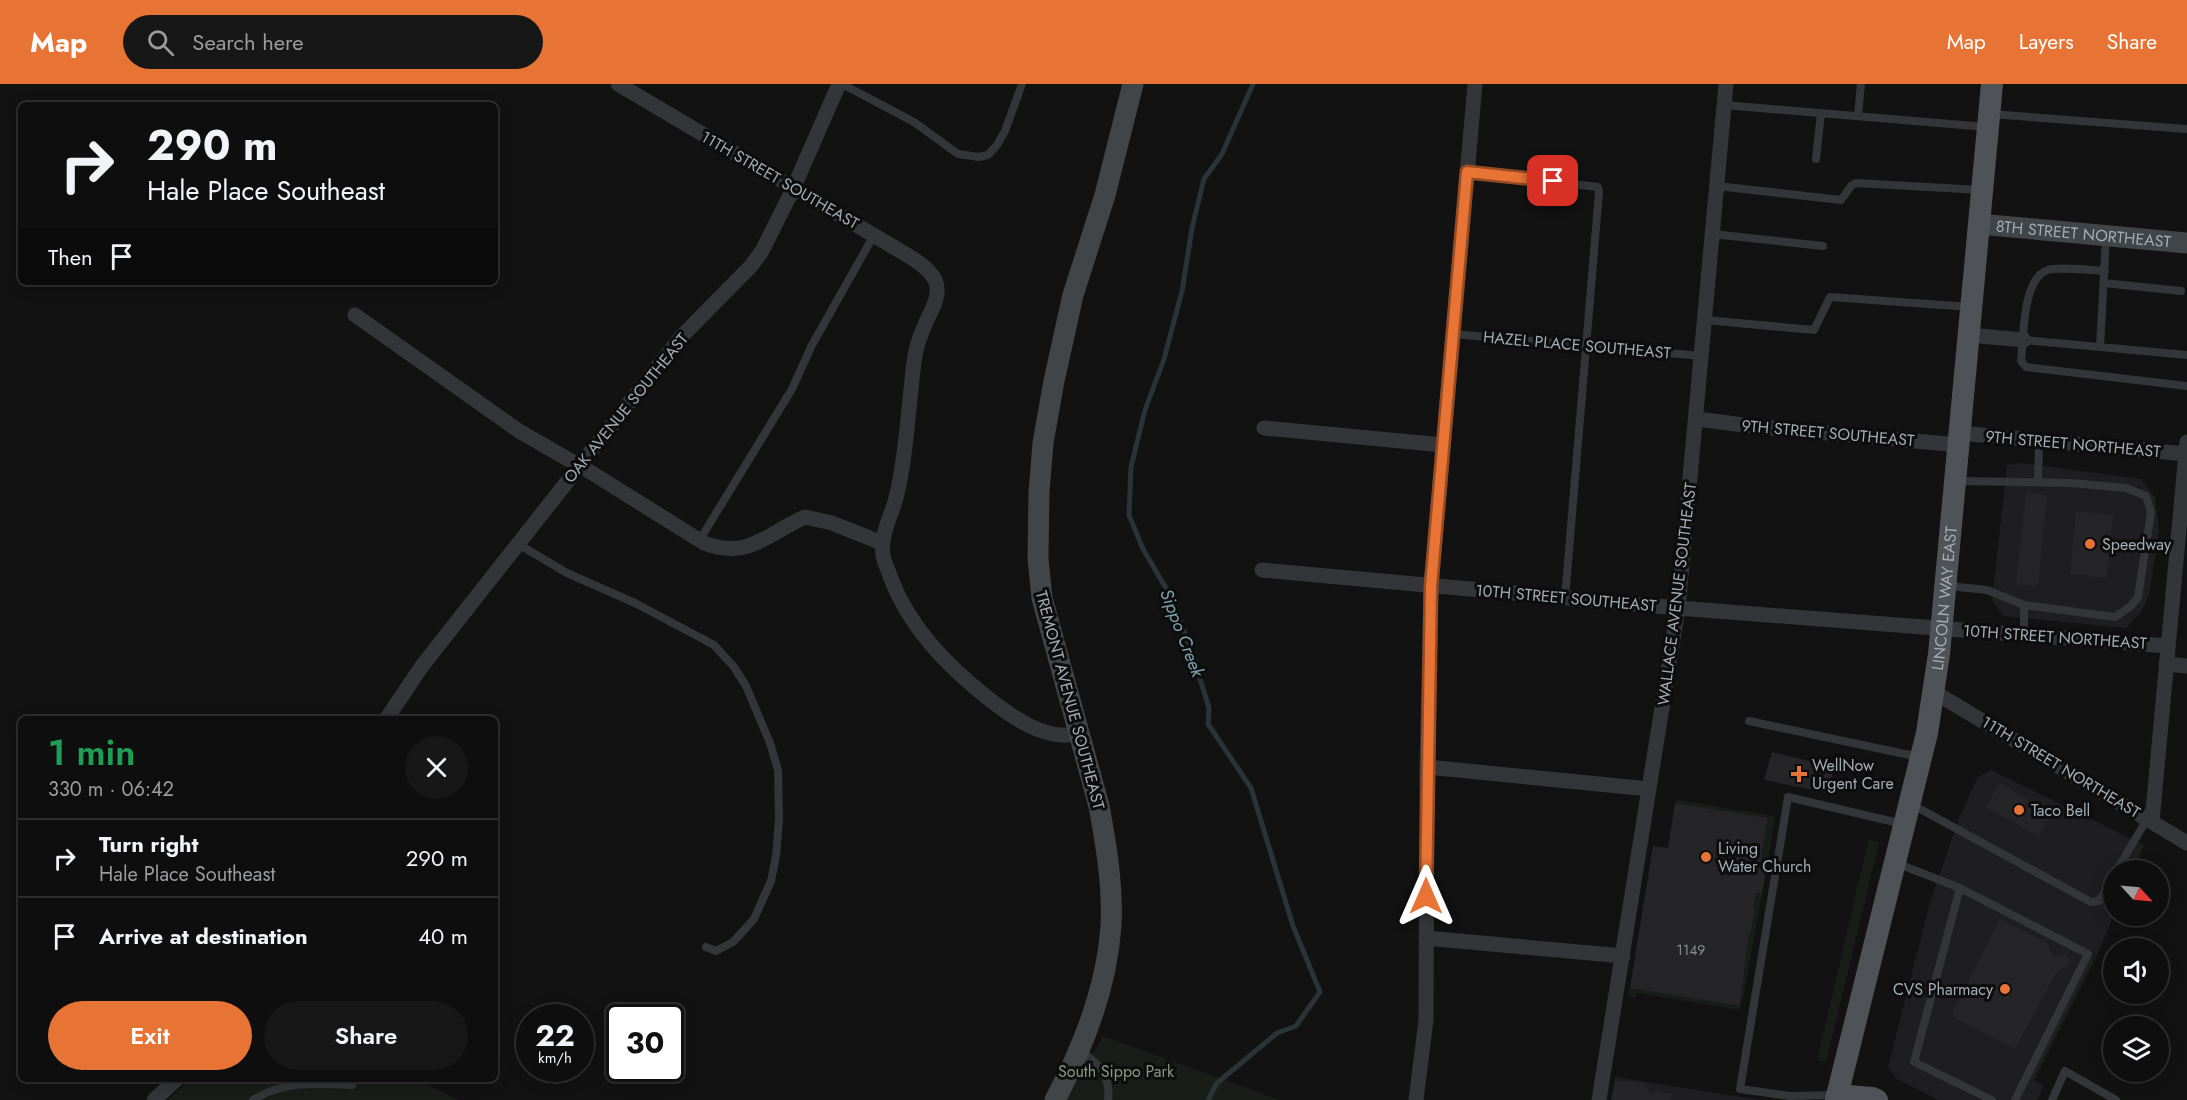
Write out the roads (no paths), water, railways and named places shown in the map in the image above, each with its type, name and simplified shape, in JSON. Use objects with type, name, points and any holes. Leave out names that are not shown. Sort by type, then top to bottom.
[{"type":"main road","name":"LINCOLN WAY EAST","points":[[1836,1097],[1921,758],[1934,692],[1942,628],[1992,84]]},
{"type":"main road","points":[[1836,1097],[1877,1100]]},
{"type":"street","name":"11TH STREET SOUTHEAST","points":[[618,84],[918,262],[929,271],[936,282],[935,303],[915,354],[901,472],[882,543]]},
{"type":"street","name":"OAK AVENUE SOUTHEAST","points":[[388,716],[422,666],[681,337],[751,266],[762,250],[793,189],[840,84]]},
{"type":"street","name":"TREMONT AVENUE SOUTHEAST","points":[[1055,1100],[1079,1050],[1101,987],[1111,923],[1105,836],[1099,806],[1046,618],[1040,580],[1039,492],[1043,443],[1073,295],[1105,195],[1133,84]]},
{"type":"street","points":[[1416,1100],[1425,1029],[1431,586],[1475,84]]},
{"type":"street","name":"WALLACE AVENUE SOUTHEAST","points":[[1599,1100],[1678,608],[1726,84]]},
{"type":"street","name":"8TH STREET NORTHEAST","points":[[1979,224],[2187,243]]},
{"type":"street","points":[[355,315],[500,418],[699,541],[719,549],[736,550],[750,546],[794,521],[811,517],[882,543],[883,558],[905,608],[916,626],[948,663],[1004,711],[1029,725],[1055,734],[1079,733]]},
{"type":"street","points":[[1969,335],[2024,340]]},
{"type":"street","name":"9TH STREET SOUTHEAST","points":[[1697,418],[1751,426],[1959,439]]},
{"type":"street","points":[[1264,428],[1443,445]]},
{"type":"street","name":"9TH STREET NORTHEAST","points":[[1959,439],[2187,450]]},
{"type":"street","points":[[2150,821],[2180,552],[2187,450]]},
{"type":"street","name":"10TH STREET SOUTHEAST","points":[[1262,570],[1678,608],[1942,628]]},
{"type":"street","name":"10TH STREET NORTHEAST","points":[[1942,628],[2168,646]]},
{"type":"street","name":"10TH STREET NORTHEAST","points":[[2166,664],[2187,666]]},
{"type":"street","name":"11TH STREET NORTHEAST","points":[[1934,692],[2187,843]]},
{"type":"street","points":[[1427,767],[1649,789]]},
{"type":"street","points":[[1426,938],[1623,956]]},
{"type":"street","points":[[154,1100],[174,1082]]},
{"type":"lane","points":[[840,84],[914,122],[958,154],[979,157],[988,155],[998,145],[1022,84]]},
{"type":"lane","points":[[1858,116],[1861,84]]},
{"type":"lane","points":[[1724,105],[1858,116],[2187,129]]},
{"type":"lane","points":[[1816,159],[1821,113]]},
{"type":"lane","points":[[1467,172],[1598,187],[1565,598]]},
{"type":"lane","points":[[1717,186],[1743,191],[1841,200],[1856,183],[1982,190]]},
{"type":"lane","points":[[1712,234],[1823,246]]},
{"type":"lane","points":[[699,541],[792,389],[812,345],[874,235]]},
{"type":"lane","points":[[2100,347],[2106,235]]},
{"type":"lane","points":[[2104,271],[2047,270],[2032,282],[2027,300],[2020,361],[2026,367],[2187,386]]},
{"type":"lane","points":[[2104,283],[2181,291]]},
{"type":"lane","points":[[1705,320],[1814,330],[1830,297],[1971,307]]},
{"type":"lane","name":"HAZEL PLACE SOUTHEAST","points":[[1453,334],[1702,356]]},
{"type":"lane","points":[[2024,340],[2187,355]]},
{"type":"lane","points":[[2038,483],[2039,442]]},
{"type":"lane","points":[[1946,586],[1987,590],[2024,605],[2115,617],[2131,606],[2138,597],[2151,512],[2146,496],[2126,488],[1955,481]]},
{"type":"lane","points":[[518,544],[567,573],[635,603],[714,645],[734,666],[746,687],[770,743],[778,770],[779,820],[776,856],[771,881],[754,919],[733,942],[722,950],[716,951],[706,947]]},
{"type":"lane","points":[[2145,546],[2180,552]]},
{"type":"lane","points":[[2024,605],[2024,635]]},
{"type":"lane","points":[[1749,721],[1921,758]]},
{"type":"lane","points":[[1836,1097],[1790,1096],[1740,1089],[1788,797],[1838,808],[1907,814],[2091,902],[2099,901],[2103,894]]},
{"type":"lane","points":[[2124,860],[2150,821]]},
{"type":"lane","points":[[1894,862],[1960,888],[2088,954],[2015,1100]]},
{"type":"lane","points":[[1960,888],[1914,1062],[1992,1100]]},
{"type":"lane","points":[[1079,1050],[1094,1060],[1105,1075],[1109,1091],[1108,1100]]},
{"type":"lane","points":[[2052,1100],[2065,1071],[2116,1100]]},
{"type":"lane","points":[[253,1100],[270,1090],[283,1087],[329,1083],[352,1085]]},
{"type":"waterway","name":"Sippo Creek","points":[[1208,1100],[1217,1083],[1277,1033],[1296,1026],[1320,992],[1293,926],[1251,788],[1208,724],[1209,708],[1192,652],[1170,595],[1143,549],[1129,515],[1131,467],[1145,410],[1164,359],[1182,291],[1192,228],[1204,179],[1222,154],[1253,84]]},
{"type":"place","name":"Speedway","points":[[2090,544]]},
{"type":"place","name":"WellNow Urgent Care","points":[[1799,774]]},
{"type":"place","name":"Taco Bell","points":[[2019,810]]},
{"type":"place","name":"Living Water Church","points":[[1706,857]]},
{"type":"place","name":"CVS Pharmacy","points":[[2005,989]]},
{"type":"park label","name":"South Sippo Park","points":[[1116,1071]]}]
